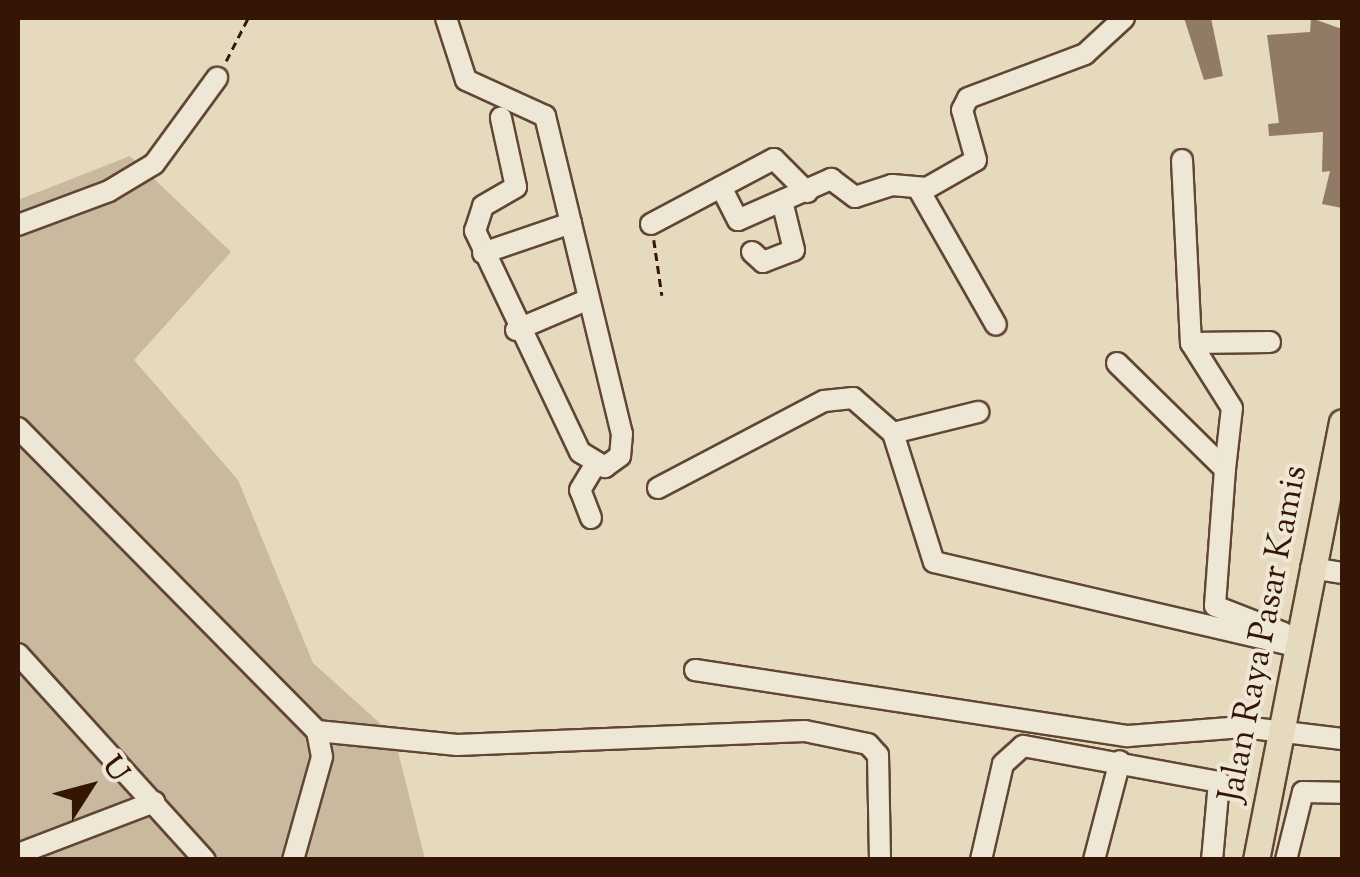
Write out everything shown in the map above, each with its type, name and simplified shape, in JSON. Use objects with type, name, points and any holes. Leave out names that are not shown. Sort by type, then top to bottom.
[{"type":"main road","name":"Jalan Raya Pasar Kamis","points":[[1256,860],[1282,732],[1295,642],[1341,437]]},
{"type":"street","points":[[446,18],[466,80],[546,116],[622,434],[616,462],[594,467],[580,490],[591,518]]},
{"type":"street","points":[[722,187],[738,220],[831,179],[856,197],[892,184],[919,190],[976,160],[962,110],[968,98],[1085,54],[1124,18]]},
{"type":"street","points":[[18,225],[109,192],[154,164],[218,78]]},
{"type":"street","points":[[502,118],[516,187],[476,214],[483,253],[516,330],[594,467]]},
{"type":"street","points":[[651,224],[778,159],[807,192]]},
{"type":"street","points":[[1182,160],[1191,343],[1232,408],[1215,606],[1295,642]]},
{"type":"street","points":[[919,190],[996,325]]},
{"type":"street","points":[[752,252],[763,262],[794,250],[782,202]]},
{"type":"street","points":[[483,253],[571,223]]},
{"type":"street","points":[[516,330],[588,299]]},
{"type":"street","points":[[1191,343],[1270,342]]},
{"type":"street","points":[[1117,363],[1225,469]]},
{"type":"street","points":[[658,488],[840,397],[867,405],[893,433],[934,562],[1295,642]]},
{"type":"street","points":[[893,433],[978,412]]},
{"type":"street","points":[[18,428],[317,732],[322,757],[293,860]]},
{"type":"street","points":[[1311,568],[1342,573]]},
{"type":"street","points":[[18,654],[205,860]]},
{"type":"street","points":[[695,670],[1128,736],[1243,727],[1342,738]]},
{"type":"street","points":[[317,732],[457,745],[805,731],[868,744],[878,755],[880,860]]},
{"type":"street","points":[[981,860],[1003,764],[1014,749],[1120,761],[1219,782],[1212,860]]},
{"type":"street","points":[[1094,860],[1120,761]]},
{"type":"street","points":[[1286,860],[1303,792],[1342,794]]},
{"type":"street","points":[[18,854],[154,802]]},
{"type":"path","points":[[218,78],[248,18]]},
{"type":"path","points":[[651,224],[662,295]]},
{"type":"shaded area","points":[[130,156],[231,252],[134,360],[238,480],[313,663],[394,736],[425,859],[18,859],[18,200]]},
{"type":"building","points":[[1184,18],[1211,18],[1223,76],[1204,80]]},
{"type":"building","points":[[1311,18],[1342,29],[1342,208],[1322,204],[1330,171],[1322,172],[1323,132],[1269,136],[1268,124],[1279,123],[1267,35],[1310,32]]}]
